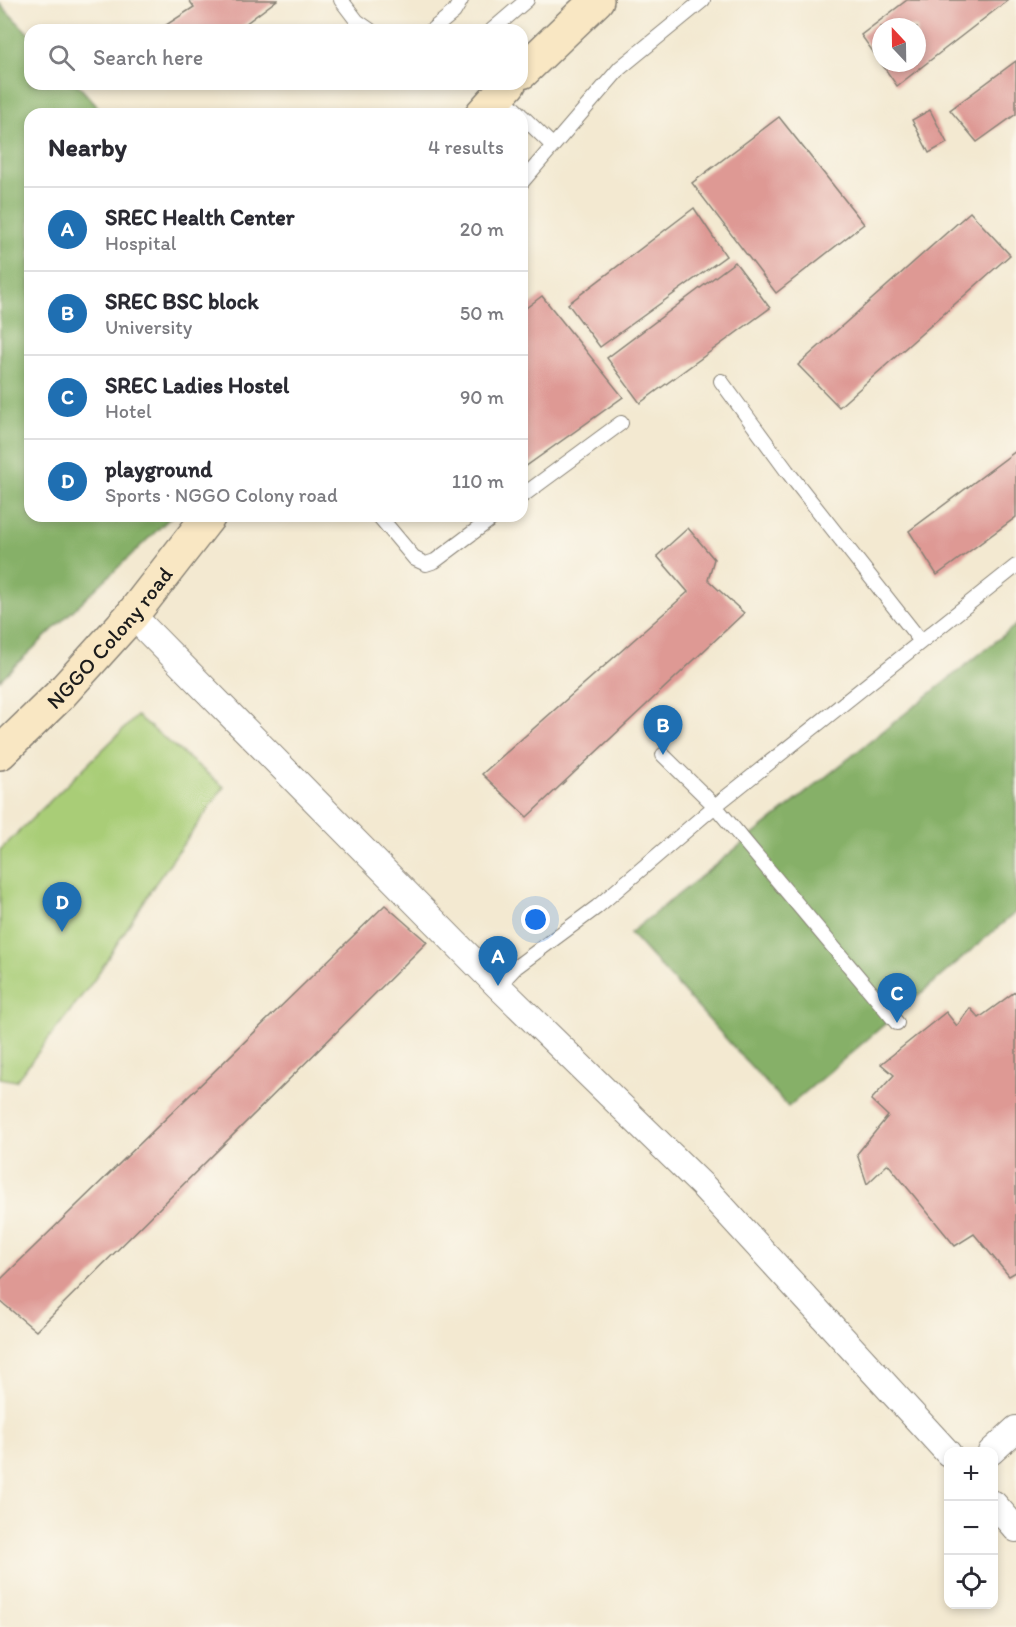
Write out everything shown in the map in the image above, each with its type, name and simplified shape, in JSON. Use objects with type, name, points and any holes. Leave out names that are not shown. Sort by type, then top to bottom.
[{"type":"street","points":[[528,66],[597,0]]},
{"type":"street","name":"NGGO Colony road","points":[[0,753],[59,696],[132,615],[204,522]]},
{"type":"street","points":[[132,615],[498,986],[703,1186],[944,1449]]},
{"type":"street","points":[[996,1447],[1016,1429]]},
{"type":"street","points":[[998,1509],[1016,1529]]},
{"type":"lane","points":[[341,0],[361,24]]},
{"type":"lane","points":[[442,24],[454,12],[461,0]]},
{"type":"lane","points":[[499,24],[527,0]]},
{"type":"lane","points":[[528,175],[620,68],[703,0]]},
{"type":"lane","points":[[528,123],[552,145]]},
{"type":"lane","points":[[721,381],[787,471],[920,640]]},
{"type":"lane","points":[[528,492],[621,423]]},
{"type":"lane","points":[[384,522],[415,559],[426,564],[435,561],[487,522]]},
{"type":"lane","points":[[498,986],[516,967],[597,907],[715,806],[920,640],[1016,566]]},
{"type":"lane","points":[[663,755],[715,806],[897,1023]]},
{"type":"green space","points":[[0,4],[24,29],[24,90],[82,90],[99,108],[24,108],[24,522],[166,522],[0,680]]},
{"type":"green space","points":[[1016,625],[1016,912],[788,1107],[630,933]]},
{"type":"green space","points":[[137,716],[224,787],[155,884],[94,980],[16,1081],[0,1078],[0,850]]},
{"type":"building","points":[[189,0],[277,0],[245,24],[168,24],[194,7]]},
{"type":"building","points":[[907,0],[1008,0],[926,64],[926,18],[883,18]]},
{"type":"building","points":[[872,27],[872,51],[861,35]]},
{"type":"building","points":[[1016,61],[1016,114],[977,142],[950,110]]},
{"type":"building","points":[[887,72],[915,72],[897,86]]},
{"type":"building","points":[[930,110],[947,143],[929,153],[912,120]]},
{"type":"building","points":[[779,117],[864,224],[776,293],[692,183]]},
{"type":"building","points":[[694,208],[726,256],[600,347],[568,304]]},
{"type":"building","points":[[970,212],[1010,255],[839,407],[798,365]]},
{"type":"building","points":[[735,262],[770,308],[640,403],[607,358]]},
{"type":"building","points":[[542,296],[623,397],[528,465],[528,306]]},
{"type":"building","points":[[1016,451],[1016,517],[937,575],[909,531]]},
{"type":"building","points":[[688,528],[714,559],[708,580],[744,613],[527,817],[482,774],[688,592],[657,556]]},
{"type":"building","points":[[385,905],[427,942],[36,1331],[0,1301],[0,1280]]},
{"type":"building","points":[[1016,991],[1016,1272],[1009,1276],[974,1234],[955,1246],[888,1164],[867,1184],[857,1154],[888,1116],[871,1100],[894,1075],[881,1064],[946,1012],[957,1026],[970,1008],[979,1018]]},
{"type":"place","name":"SREC BSC block","points":[[663,755]]},
{"type":"place","name":"playground","points":[[62,932]]},
{"type":"place","name":"SREC Health Center","points":[[498,986]]},
{"type":"place","name":"SREC Ladies Hostel","points":[[897,1023]]}]
